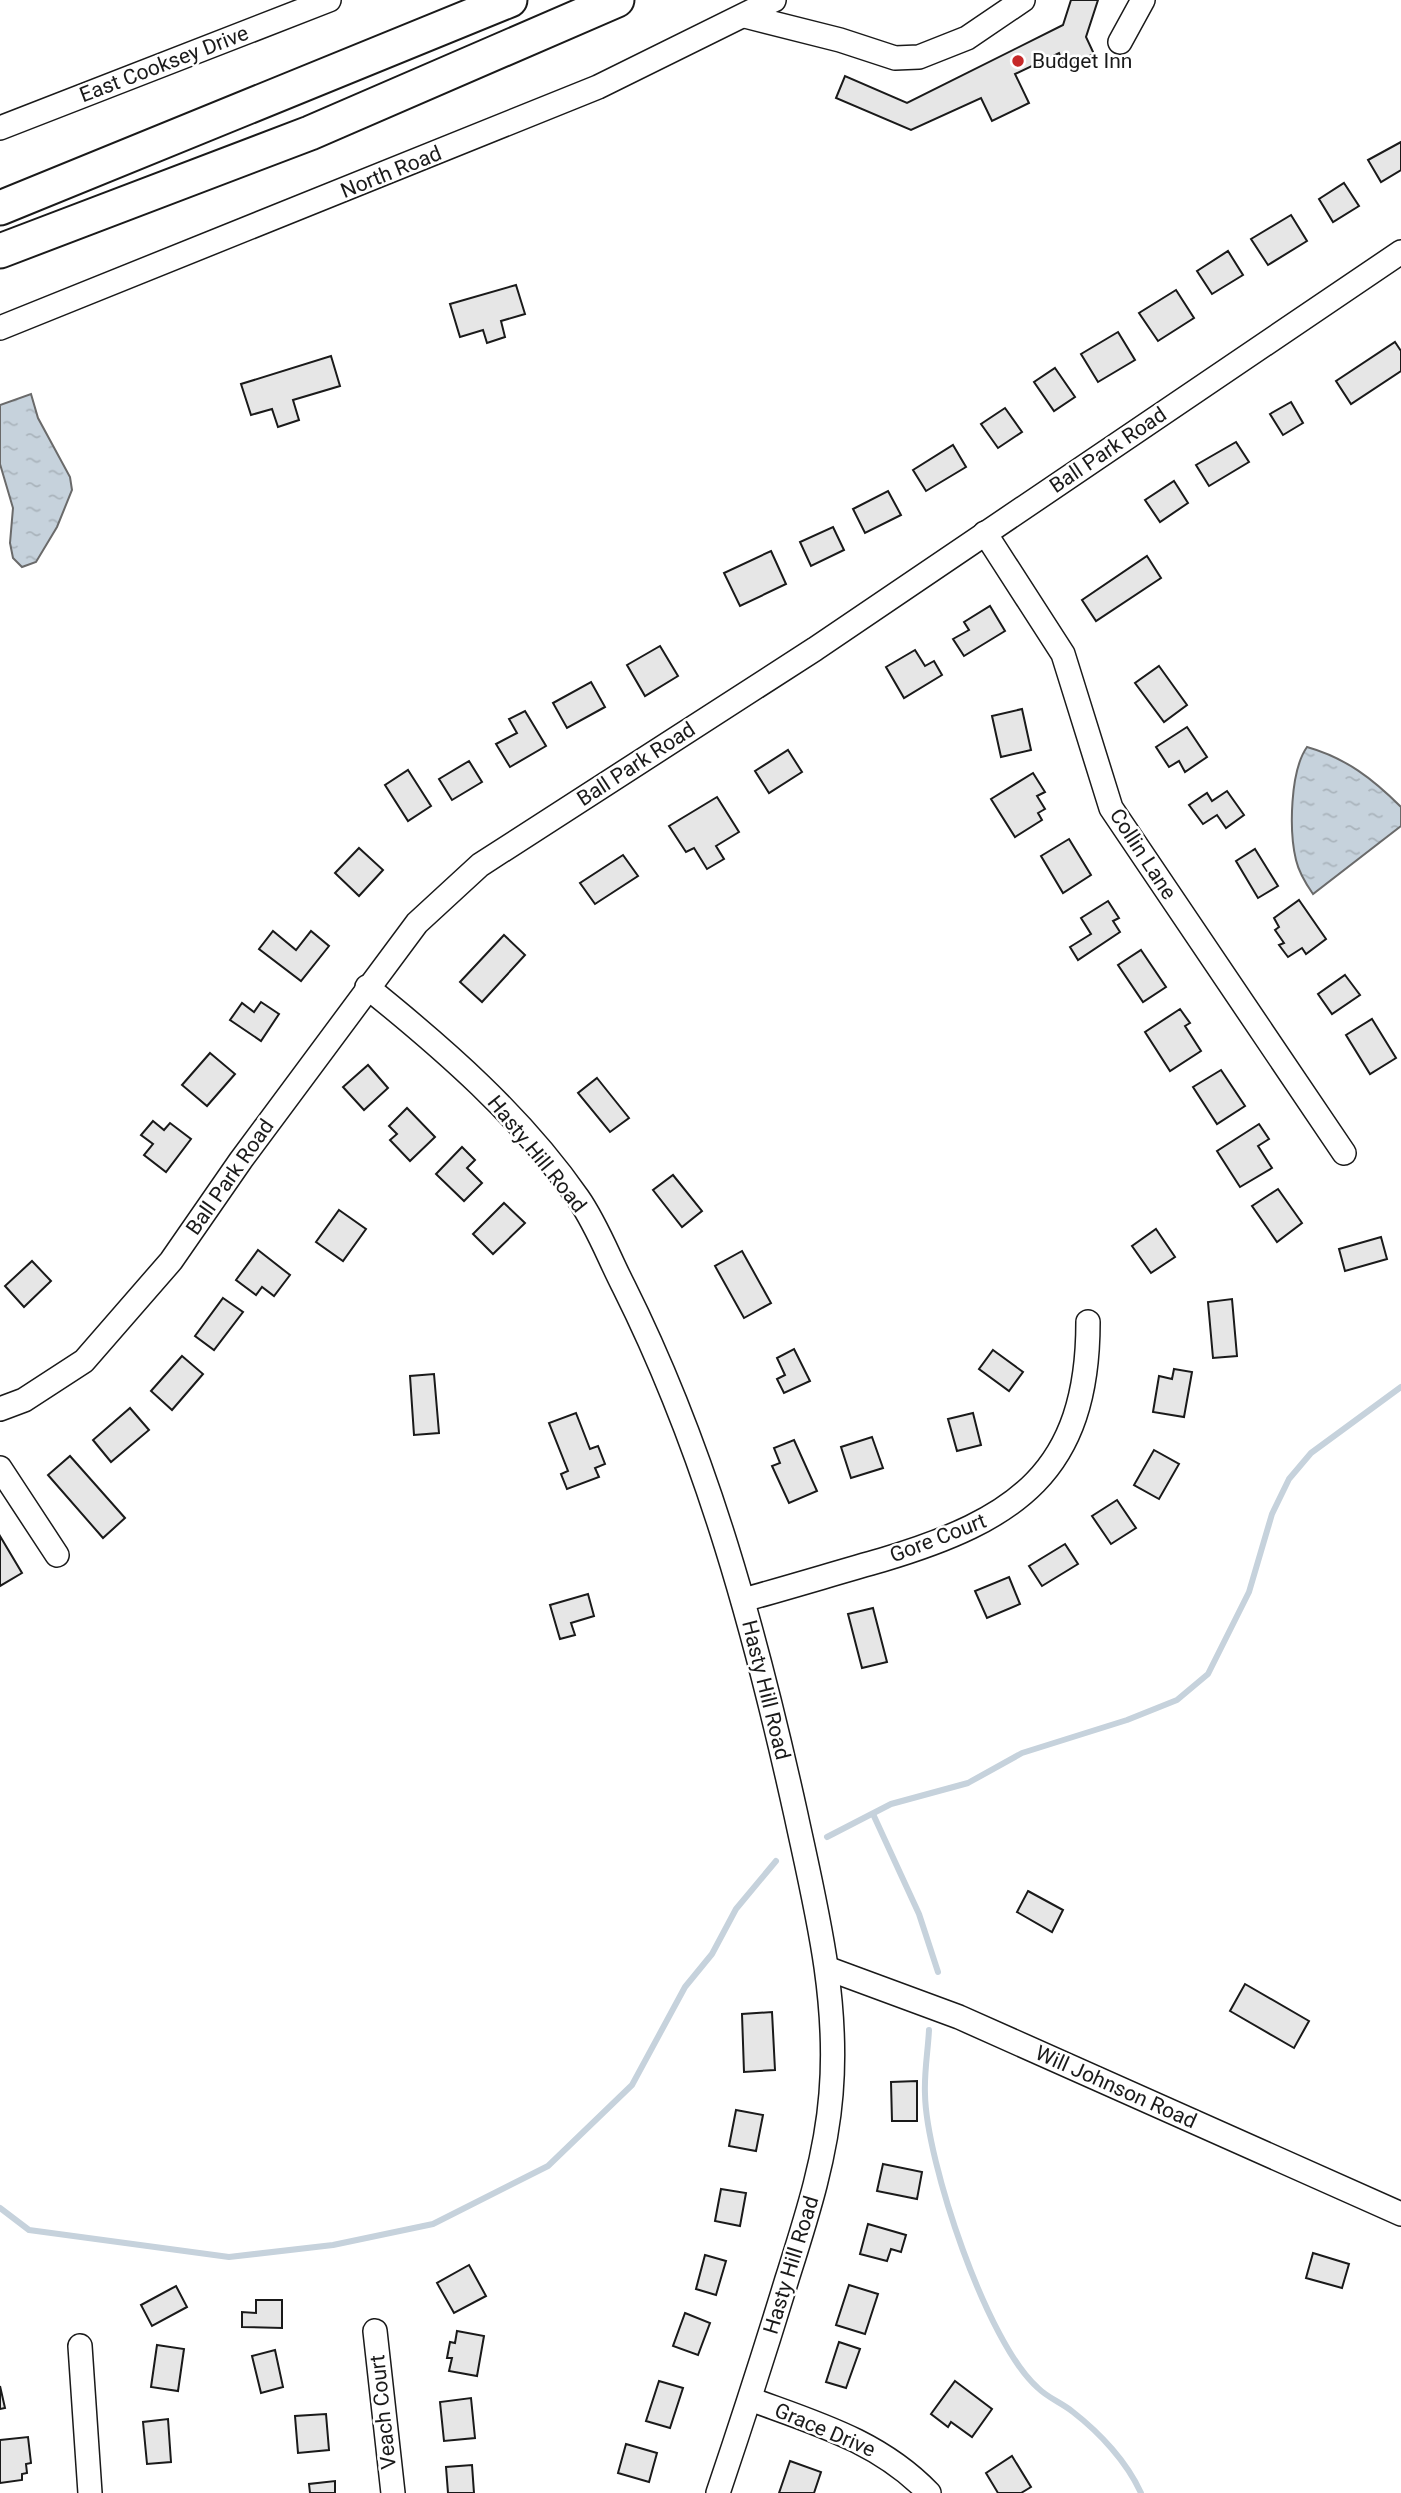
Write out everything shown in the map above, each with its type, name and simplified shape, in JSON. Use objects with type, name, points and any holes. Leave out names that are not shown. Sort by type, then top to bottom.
[{"type":"highway","points":[[0,208],[510,0]]},
{"type":"highway","points":[[0,251],[310,133],[617,0]]},
{"type":"street","name":"East Cooksey Drive","points":[[0,128],[329,0]]},
{"type":"street","name":"North Road","points":[[0,328],[598,87],[774,0]]},
{"type":"street","points":[[745,16],[840,40],[895,58],[919,57],[967,38],[1023,0]]},
{"type":"street","points":[[1120,42],[1143,0]]},
{"type":"street","name":"Ball Park Road","points":[[0,1409],[24,1400],[84,1361],[171,1261],[241,1160],[417,923],[480,865],[815,649],[1401,252]]},
{"type":"street","name":"Collin Lane","points":[[985,533],[1063,653],[1111,808],[1344,1153]]},
{"type":"street","name":"Hasty Hill Road","points":[[367,987],[439,1045],[476,1081],[511,1117],[580,1200],[656,1352],[705,1479],[743,1600],[787,1775],[829,1969],[834,2053],[828,2132],[810,2206],[718,2493]]},
{"type":"street","name":"Gore Court","points":[[743,1600],[920,1548],[969,1530],[1004,1510],[1034,1485],[1060,1452],[1080,1406],[1088,1365],[1088,1322]]},
{"type":"street","points":[[0,1451],[0,1465],[57,1555]]},
{"type":"street","name":"Will Johnson Road","points":[[829,1969],[959,2017],[1401,2214]]},
{"type":"street","name":"Veach Court","points":[[375,2331],[393,2493]]},
{"type":"street","points":[[80,2346],[90,2493]]},
{"type":"street","name":"Grace Drive","points":[[750,2399],[851,2436],[884,2454],[929,2493]]},
{"type":"water","points":[[31,394],[38,418],[70,477],[72,490],[57,527],[36,562],[22,567],[13,558],[10,543],[13,508],[0,464],[0,405]]},
{"type":"water","points":[[1307,747],[1346,763],[1380,787],[1401,807],[1401,826],[1313,894],[1297,865],[1292,833],[1294,786],[1301,758]]},
{"type":"building","name":"Budget Inn","points":[[1071,0],[1098,0],[1086,37],[1094,54],[1065,67],[1059,53],[1015,74],[1029,103],[992,121],[981,98],[911,130],[836,98],[845,76],[907,103],[1063,25]]},
{"type":"building","points":[[1401,142],[1401,170],[1381,182],[1368,160]]},
{"type":"building","points":[[1344,183],[1359,206],[1333,222],[1319,199]]},
{"type":"building","points":[[1291,215],[1307,241],[1268,265],[1251,239]]},
{"type":"building","points":[[1228,251],[1243,275],[1212,294],[1197,271]]},
{"type":"building","points":[[516,285],[525,314],[501,321],[505,337],[487,343],[483,330],[460,337],[450,304]]},
{"type":"building","points":[[1176,290],[1194,318],[1158,341],[1139,313]]},
{"type":"building","points":[[1118,332],[1135,360],[1098,382],[1081,354]]},
{"type":"building","points":[[1395,342],[1401,351],[1401,371],[1351,404],[1336,381]]},
{"type":"building","points":[[331,356],[340,386],[293,400],[299,420],[278,427],[272,409],[251,415],[241,384]]},
{"type":"building","points":[[1055,368],[1075,397],[1054,411],[1034,382]]},
{"type":"building","points":[[1291,402],[1303,423],[1283,435],[1270,414]]},
{"type":"building","points":[[1005,408],[1022,432],[998,448],[981,424]]},
{"type":"building","points":[[1236,442],[1249,462],[1209,486],[1196,465]]},
{"type":"building","points":[[953,445],[966,467],[926,491],[913,470]]},
{"type":"building","points":[[1174,481],[1188,503],[1160,522],[1145,500]]},
{"type":"building","points":[[888,491],[901,515],[865,533],[853,509]]},
{"type":"building","points":[[833,527],[844,550],[811,566],[800,542]]},
{"type":"building","points":[[771,551],[786,584],[740,606],[724,573]]},
{"type":"building","points":[[1147,556],[1161,578],[1096,621],[1082,600]]},
{"type":"building","points":[[990,606],[1005,631],[964,656],[953,639],[969,630],[964,622]]},
{"type":"building","points":[[660,646],[678,676],[645,696],[627,665]]},
{"type":"building","points":[[915,650],[925,666],[934,661],[942,675],[904,698],[886,667]]},
{"type":"building","points":[[1159,666],[1187,705],[1164,722],[1135,683]]},
{"type":"building","points":[[591,682],[605,707],[567,728],[553,703]]},
{"type":"building","points":[[1022,709],[1031,750],[1001,757],[992,716]]},
{"type":"building","points":[[525,711],[546,746],[510,767],[496,744],[517,733],[509,719]]},
{"type":"building","points":[[1187,727],[1207,757],[1185,772],[1179,761],[1169,767],[1156,747]]},
{"type":"building","points":[[788,750],[802,772],[769,793],[755,771]]},
{"type":"building","points":[[469,761],[482,782],[452,800],[439,779]]},
{"type":"building","points":[[408,770],[431,806],[408,821],[385,785]]},
{"type":"building","points":[[1033,773],[1045,792],[1037,796],[1045,809],[1038,813],[1042,820],[1015,837],[991,799]]},
{"type":"building","points":[[1227,791],[1244,815],[1226,828],[1217,815],[1203,824],[1189,805],[1207,793],[1212,801]]},
{"type":"building","points":[[717,797],[739,832],[716,846],[724,859],[707,869],[694,848],[686,852],[669,826]]},
{"type":"building","points":[[1069,839],[1091,875],[1063,893],[1041,856]]},
{"type":"building","points":[[359,848],[383,870],[359,896],[335,873]]},
{"type":"building","points":[[1255,849],[1278,886],[1258,898],[1236,861]]},
{"type":"building","points":[[623,855],[638,876],[595,904],[580,883]]},
{"type":"building","points":[[1299,900],[1326,939],[1306,954],[1302,948],[1288,957],[1279,945],[1284,943],[1275,930],[1279,927],[1274,918]]},
{"type":"building","points":[[1108,901],[1119,918],[1113,921],[1120,932],[1078,960],[1070,947],[1091,934],[1081,918]]},
{"type":"building","points":[[273,931],[296,950],[311,931],[329,946],[301,981],[259,949]]},
{"type":"building","points":[[504,935],[525,955],[482,1002],[460,982]]},
{"type":"building","points":[[1141,950],[1166,987],[1143,1002],[1118,965]]},
{"type":"building","points":[[1345,975],[1360,995],[1332,1014],[1318,994]]},
{"type":"building","points":[[261,1002],[279,1014],[261,1041],[230,1020],[242,1003],[254,1012]]},
{"type":"building","points":[[1180,1009],[1190,1023],[1185,1026],[1201,1051],[1170,1071],[1145,1032]]},
{"type":"building","points":[[1372,1019],[1396,1058],[1370,1074],[1346,1035]]},
{"type":"building","points":[[210,1053],[235,1074],[207,1106],[182,1085]]},
{"type":"building","points":[[368,1065],[388,1088],[364,1110],[343,1087]]},
{"type":"building","points":[[1221,1070],[1245,1106],[1217,1124],[1193,1087]]},
{"type":"building","points":[[597,1078],[629,1118],[610,1132],[578,1093]]},
{"type":"building","points":[[407,1108],[435,1137],[410,1161],[390,1140],[397,1134],[389,1126]]},
{"type":"building","points":[[153,1121],[164,1130],[170,1123],[191,1139],[166,1172],[144,1155],[153,1144],[141,1135]]},
{"type":"building","points":[[1259,1124],[1269,1139],[1258,1146],[1272,1168],[1240,1187],[1217,1151]]},
{"type":"building","points":[[462,1147],[475,1160],[467,1168],[482,1183],[464,1201],[436,1174]]},
{"type":"building","points":[[673,1175],[702,1211],[682,1227],[653,1190]]},
{"type":"building","points":[[1278,1189],[1302,1223],[1277,1242],[1252,1206]]},
{"type":"building","points":[[504,1203],[525,1223],[493,1254],[473,1234]]},
{"type":"building","points":[[339,1210],[366,1229],[343,1261],[316,1242]]},
{"type":"building","points":[[1156,1229],[1175,1257],[1151,1273],[1132,1246]]},
{"type":"building","points":[[1381,1237],[1387,1259],[1345,1271],[1339,1249]]},
{"type":"building","points":[[258,1250],[290,1275],[274,1296],[262,1287],[256,1295],[236,1280]]},
{"type":"building","points":[[742,1251],[771,1303],[744,1318],[715,1266]]},
{"type":"building","points":[[32,1261],[51,1281],[24,1307],[5,1286]]},
{"type":"building","points":[[223,1298],[243,1312],[214,1350],[195,1336]]},
{"type":"building","points":[[1232,1299],[1237,1356],[1213,1358],[1208,1302]]},
{"type":"building","points":[[794,1349],[810,1381],[784,1393],[777,1379],[785,1375],[777,1358]]},
{"type":"building","points":[[993,1350],[1023,1372],[1009,1391],[979,1369]]},
{"type":"building","points":[[182,1356],[203,1374],[172,1410],[151,1391]]},
{"type":"building","points":[[1174,1369],[1192,1372],[1184,1417],[1153,1412],[1159,1376],[1172,1379]]},
{"type":"building","points":[[434,1374],[439,1433],[414,1435],[410,1376]]},
{"type":"building","points":[[130,1408],[149,1430],[111,1462],[93,1440]]},
{"type":"building","points":[[576,1413],[590,1449],[598,1446],[605,1464],[595,1468],[599,1477],[567,1489],[561,1474],[568,1471],[549,1423]]},
{"type":"building","points":[[973,1413],[981,1445],[957,1451],[948,1419]]},
{"type":"building","points":[[872,1437],[883,1468],[851,1478],[841,1447]]},
{"type":"building","points":[[794,1440],[817,1491],[789,1503],[772,1466],[780,1463],[774,1448]]},
{"type":"building","points":[[1154,1450],[1179,1464],[1159,1499],[1134,1485]]},
{"type":"building","points":[[70,1456],[125,1518],[103,1538],[48,1475]]},
{"type":"building","points":[[1117,1500],[1136,1528],[1111,1544],[1092,1516]]},
{"type":"building","points":[[0,1536],[22,1573],[0,1586]]},
{"type":"building","points":[[1065,1544],[1078,1564],[1042,1586],[1029,1566]]},
{"type":"building","points":[[1009,1577],[1020,1604],[987,1618],[975,1591]]},
{"type":"building","points":[[588,1594],[594,1616],[571,1623],[575,1635],[560,1639],[550,1605]]},
{"type":"building","points":[[873,1608],[887,1662],[862,1668],[848,1614]]},
{"type":"building","points":[[1028,1891],[1063,1910],[1052,1932],[1017,1912]]},
{"type":"building","points":[[1245,1984],[1309,2021],[1294,2048],[1230,2011]]},
{"type":"building","points":[[772,2012],[775,2070],[744,2072],[742,2014]]},
{"type":"building","points":[[917,2081],[917,2121],[892,2121],[891,2082]]},
{"type":"building","points":[[736,2110],[763,2115],[756,2151],[729,2146]]},
{"type":"building","points":[[883,2164],[922,2172],[917,2199],[877,2191]]},
{"type":"building","points":[[721,2189],[746,2193],[740,2226],[715,2221]]},
{"type":"building","points":[[868,2224],[906,2235],[901,2252],[891,2249],[887,2261],[860,2254]]},
{"type":"building","points":[[1313,2253],[1349,2264],[1342,2288],[1306,2278]]},
{"type":"building","points":[[705,2255],[726,2261],[716,2295],[696,2289]]},
{"type":"building","points":[[469,2265],[486,2296],[454,2313],[437,2283]]},
{"type":"building","points":[[849,2285],[878,2294],[865,2334],[836,2325]]},
{"type":"building","points":[[176,2286],[187,2307],[152,2326],[141,2305]]},
{"type":"building","points":[[256,2300],[282,2300],[282,2328],[242,2327],[242,2312],[256,2313]]},
{"type":"building","points":[[685,2313],[710,2323],[698,2355],[673,2346]]},
{"type":"building","points":[[457,2331],[484,2336],[477,2376],[449,2371],[452,2358],[447,2358],[450,2342],[455,2343]]},
{"type":"building","points":[[839,2342],[860,2349],[846,2388],[826,2382]]},
{"type":"building","points":[[157,2345],[184,2349],[178,2391],[151,2387]]},
{"type":"building","points":[[275,2350],[283,2387],[261,2393],[252,2356]]},
{"type":"building","points":[[659,2381],[683,2388],[670,2428],[646,2421]]},
{"type":"building","points":[[955,2381],[992,2409],[972,2437],[951,2422],[948,2427],[931,2414]]},
{"type":"building","points":[[0,2386],[5,2408],[0,2409]]},
{"type":"building","points":[[471,2398],[475,2438],[444,2441],[440,2402]]},
{"type":"building","points":[[326,2414],[329,2450],[298,2453],[295,2416]]},
{"type":"building","points":[[168,2419],[171,2462],[147,2464],[143,2422]]},
{"type":"building","points":[[28,2437],[31,2463],[26,2464],[27,2473],[22,2474],[22,2480],[0,2483],[0,2440]]},
{"type":"building","points":[[626,2444],[657,2453],[649,2482],[618,2473]]},
{"type":"building","points":[[1012,2456],[1031,2487],[1021,2493],[998,2493],[986,2473]]},
{"type":"building","points":[[790,2461],[821,2472],[814,2493],[779,2493]]},
{"type":"building","points":[[472,2465],[474,2493],[448,2493],[446,2467]]},
{"type":"building","points":[[335,2481],[335,2493],[310,2493],[309,2484]]},
{"type":"waterway","points":[[827,1837],[891,1804],[968,1783],[1022,1753],[1127,1720],[1177,1700],[1208,1674],[1249,1592],[1272,1514],[1289,1479],[1311,1453],[1401,1387]]},
{"type":"waterway","points":[[873,1814],[919,1914],[938,1972]]},
{"type":"waterway","points":[[0,2208],[29,2230],[229,2257],[333,2245],[433,2224],[548,2166],[632,2085],[685,1987],[712,1954],[736,1909],[776,1861]]},
{"type":"waterway","points":[[929,2030],[925,2086],[928,2124],[948,2205],[980,2293],[999,2333],[1019,2365],[1042,2392],[1073,2412],[1103,2439],[1128,2470],[1141,2493]]},
{"type":"place","name":"Budget Inn","points":[[1018,61]]}]
